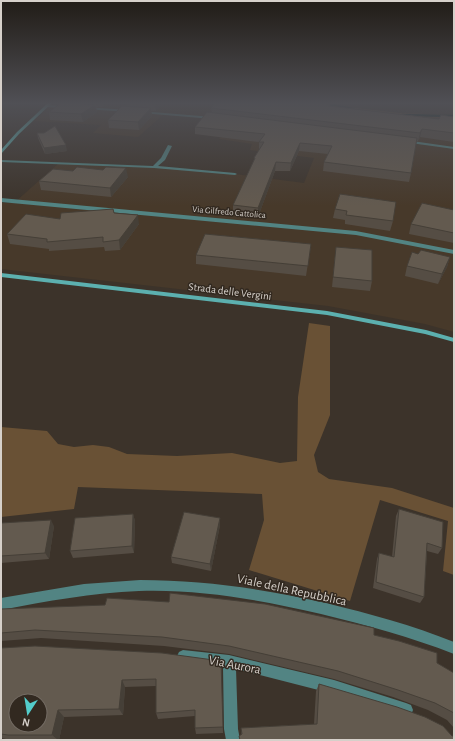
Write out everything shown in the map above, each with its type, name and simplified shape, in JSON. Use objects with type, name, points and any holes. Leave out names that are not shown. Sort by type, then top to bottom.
[{"type":"main road","points":[[1,153],[15,137]]},
{"type":"main road","name":"Strada delle Vergini","points":[[1,275],[327,313],[426,332],[454,340]]},
{"type":"street","points":[[401,141],[454,148]]},
{"type":"street","points":[[154,167],[163,159],[170,146]]},
{"type":"street","points":[[1,161],[154,167],[235,174]]},
{"type":"street","name":"Via Gilfredo Cattolica","points":[[1,200],[356,233],[454,252]]},
{"type":"street","name":"Viale della Repubblica","points":[[1,604],[111,587],[169,586],[225,589],[278,597],[353,615],[425,636],[454,648]]},
{"type":"street","name":"Via Aurora","points":[[171,654],[229,661],[334,687],[416,714]]},
{"type":"street","points":[[229,661],[231,729],[233,740]]},
{"type":"shaded area","points":[[221,137],[454,137],[454,332],[425,324],[328,306],[1,269],[1,203],[14,203],[59,163],[154,167],[235,174],[304,183],[314,158],[250,150],[252,144],[219,139]]},
{"type":"shaded area","points":[[309,323],[330,326],[330,415],[314,455],[318,472],[329,479],[392,488],[454,508],[454,575],[443,571],[448,521],[380,500],[350,601],[249,570],[264,520],[262,494],[78,487],[74,509],[1,517],[1,427],[47,431],[58,444],[74,447],[93,445],[109,447],[127,454],[177,456],[232,453],[280,463],[297,461],[298,397]]},
{"type":"building","points":[[39,137],[61,137],[66,145],[44,148]]},
{"type":"building","points":[[263,137],[406,137],[417,138],[411,173],[324,162],[332,146],[300,143],[291,163],[276,162],[258,208],[233,205],[254,158],[264,142],[259,142]]},
{"type":"building","points":[[77,167],[103,170],[106,167],[126,168],[110,188],[39,181],[53,169],[73,171]]},
{"type":"building","points":[[340,194],[396,202],[393,221],[346,215],[347,211],[335,209]]},
{"type":"building","points":[[422,203],[454,210],[454,233],[411,224]]},
{"type":"building","points":[[113,209],[114,213],[138,215],[119,240],[103,242],[103,237],[47,242],[47,239],[7,234],[26,214],[60,219],[61,213]]},
{"type":"building","points":[[205,234],[311,244],[308,266],[196,255]]},
{"type":"building","points":[[336,247],[372,250],[372,281],[333,277]]},
{"type":"building","points":[[421,250],[450,257],[442,274],[407,266],[412,252],[418,254]]},
{"type":"building","points":[[399,509],[443,522],[442,548],[427,543],[424,597],[376,582],[379,553],[394,557]]},
{"type":"building","points":[[184,512],[220,518],[210,564],[171,557]]},
{"type":"building","points":[[133,514],[132,546],[70,551],[75,518]]},
{"type":"building","points":[[51,520],[45,553],[1,556],[1,523]]},
{"type":"building","points":[[170,593],[265,604],[374,628],[374,635],[437,653],[437,663],[454,673],[454,713],[435,703],[338,671],[229,646],[162,637],[35,630],[1,633],[1,609],[105,605],[107,598],[169,602]]},
{"type":"building","points":[[35,646],[162,653],[221,661],[223,727],[195,728],[195,710],[156,713],[156,679],[122,680],[119,709],[58,710],[52,735],[1,734],[1,648]]},
{"type":"building","points":[[319,684],[397,707],[425,717],[443,726],[452,736],[454,736],[454,740],[240,740],[239,736],[242,734],[241,728],[317,724]]}]
